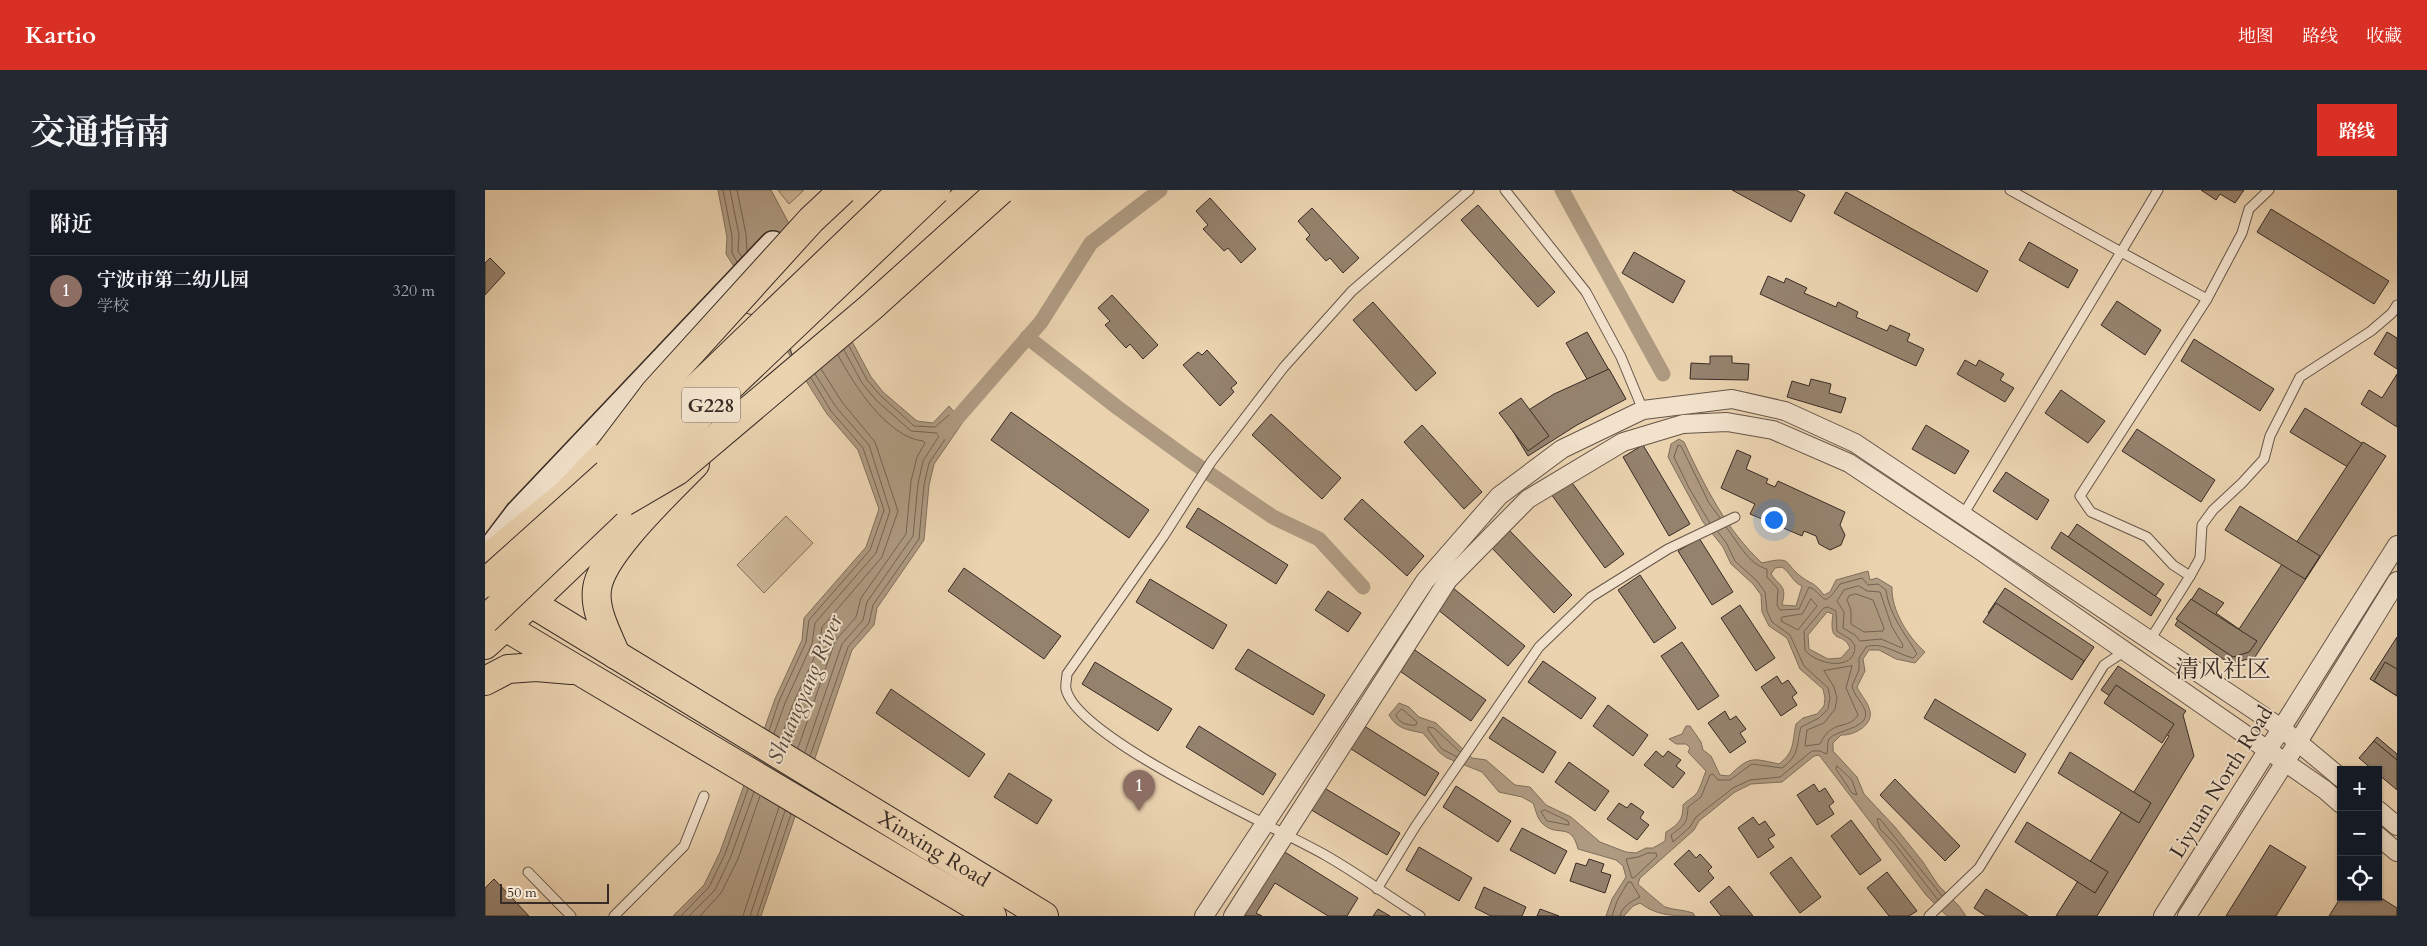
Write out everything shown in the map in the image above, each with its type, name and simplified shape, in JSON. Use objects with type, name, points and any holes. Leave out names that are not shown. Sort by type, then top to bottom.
[{"type":"main road","points":[[485,556],[518,514],[737,280],[828,190]]},
{"type":"main road","name":"G228","points":[[490,626],[612,469],[902,190]]},
{"type":"main road","name":"G228","points":[[485,583],[575,518],[936,190]]},
{"type":"main road","points":[[490,626],[531,603],[621,515],[973,190]]},
{"type":"main road","points":[[575,518],[677,471],[870,308],[1001,190]]},
{"type":"main road","points":[[575,518],[655,392],[811,220],[854,195]]},
{"type":"main road","points":[[485,560],[564,496],[854,195]]},
{"type":"main road","points":[[616,655],[597,607],[597,588],[605,570],[626,535],[791,360]]},
{"type":"main road","name":"Xinxing Road","points":[[485,574],[1044,916]]},
{"type":"main road","name":"Xinxing Road","points":[[490,626],[579,671],[992,916]]},
{"type":"main road","points":[[485,681],[508,669],[536,667],[579,671]]},
{"type":"street","points":[[1204,916],[1425,581],[1499,496],[1562,450],[1643,410],[1732,399],[1785,411],[1855,442],[2281,728],[2337,775]]},
{"type":"street","points":[[1233,916],[1443,588],[1455,573],[1528,499],[1623,442],[1683,424],[1727,422],[1773,430],[1849,463],[2125,651],[2337,801]]},
{"type":"street","name":"Liyuan North Road","points":[[2163,916],[2397,545]]},
{"type":"street","name":"Liyuan North Road","points":[[2187,916],[2285,763],[2397,581]]},
{"type":"street","points":[[2379,811],[2397,826]]},
{"type":"street","points":[[2382,839],[2397,852]]},
{"type":"lane","points":[[1421,916],[1327,856],[1178,780],[1107,733],[1088,718],[1072,702],[1065,688],[1067,674],[1211,462],[1284,367],[1352,291],[1469,190]]},
{"type":"lane","points":[[1505,190],[1586,292],[1621,357],[1643,410]]},
{"type":"lane","points":[[2010,190],[2207,299]]},
{"type":"lane","points":[[1963,515],[2158,190]]},
{"type":"lane","points":[[2190,576],[2173,566],[2147,537],[2091,512],[2080,496],[2207,299],[2242,233],[2249,209],[2269,190]]},
{"type":"lane","points":[[2150,640],[2200,558],[2202,525],[2213,510],[2264,459],[2271,436],[2300,378],[2371,331],[2397,305]]},
{"type":"lane","points":[[1377,888],[1415,827],[1539,647],[1591,597],[1668,549],[1735,517]]},
{"type":"lane","points":[[1929,916],[1979,868],[2104,664],[2125,651]]},
{"type":"lane","points":[[614,916],[684,846],[704,796]]},
{"type":"lane","points":[[528,872],[571,916]]},
{"type":"shaded area","points":[[778,190],[804,190],[789,204]]},
{"type":"shaded area","points":[[786,516],[813,543],[764,593],[737,565]]},
{"type":"water","name":"Shuangyang River","points":[[718,190],[771,190],[871,377],[883,392],[917,421],[933,423],[949,406],[963,422],[934,464],[929,485],[924,540],[877,608],[874,625],[852,650],[761,916],[673,916],[704,885],[720,852],[775,699],[802,640],[804,618],[866,547],[879,509],[858,450],[827,414],[726,254],[727,237]]},
{"type":"water","points":[[1679,439],[1684,442],[1717,507],[1738,537],[1762,563],[1779,560],[1787,562],[1797,573],[1816,586],[1824,595],[1830,592],[1836,580],[1868,571],[1870,580],[1877,578],[1892,587],[1894,605],[1902,622],[1913,639],[1925,652],[1915,663],[1896,659],[1879,650],[1869,650],[1863,659],[1865,671],[1857,687],[1868,705],[1869,719],[1863,728],[1846,735],[1841,735],[1833,743],[1833,751],[1857,777],[1864,794],[1895,827],[1923,862],[1938,885],[1959,906],[1966,916],[1947,916],[1926,895],[1819,755],[1814,756],[1782,782],[1751,784],[1735,792],[1699,821],[1694,830],[1640,878],[1638,884],[1665,907],[1690,912],[1695,916],[1659,913],[1640,903],[1633,906],[1624,916],[1606,916],[1612,899],[1626,877],[1623,866],[1616,860],[1578,849],[1575,840],[1568,832],[1554,830],[1541,822],[1533,803],[1522,797],[1499,792],[1482,772],[1447,758],[1439,752],[1423,733],[1408,730],[1392,720],[1389,715],[1399,703],[1409,707],[1419,717],[1436,723],[1472,758],[1486,760],[1515,785],[1530,787],[1546,805],[1571,817],[1600,842],[1626,852],[1636,853],[1646,848],[1653,848],[1665,841],[1666,832],[1677,824],[1681,818],[1683,805],[1699,790],[1706,771],[1688,752],[1690,748],[1686,744],[1676,744],[1669,739],[1682,734],[1686,726],[1690,726],[1701,742],[1703,750],[1711,756],[1720,775],[1729,776],[1751,760],[1779,764],[1784,760],[1792,746],[1796,724],[1803,718],[1817,714],[1824,706],[1823,689],[1800,669],[1787,638],[1769,626],[1762,612],[1761,595],[1753,584],[1731,564],[1723,547],[1703,522],[1668,457],[1671,444]],"holes":[[[1782,567],[1802,586],[1796,606],[1782,605],[1783,590],[1771,574],[1775,568]],[[1827,612],[1833,614],[1834,635],[1844,640],[1850,648],[1841,658],[1828,659],[1809,649],[1808,635]]]},
{"type":"building","points":[[1732,190],[1796,190],[1805,195],[1791,222]]},
{"type":"building","points":[[2201,190],[2244,190],[2235,203],[2220,194],[2216,200]]},
{"type":"building","points":[[1846,192],[1988,271],[1977,292],[1834,213]]},
{"type":"building","points":[[1210,198],[1256,249],[1241,263],[1228,248],[1224,251],[1203,229],[1208,225],[1196,211]]},
{"type":"building","points":[[1478,205],[1555,292],[1538,307],[1461,220]]},
{"type":"building","points":[[1312,208],[1359,258],[1343,273],[1330,258],[1326,261],[1306,239],[1310,235],[1298,221]]},
{"type":"building","points":[[2271,209],[2389,281],[2374,304],[2257,232]]},
{"type":"building","points":[[2029,242],[2078,270],[2068,288],[2019,260]]},
{"type":"building","points":[[1634,252],[1685,281],[1673,303],[1622,273]]},
{"type":"building","points":[[490,258],[505,273],[485,295],[485,263]]},
{"type":"building","points":[[1768,276],[1784,283],[1786,278],[1807,288],[1804,293],[1836,307],[1838,302],[1858,312],[1856,317],[1887,331],[1890,325],[1910,334],[1907,341],[1924,349],[1916,366],[1760,294]]},
{"type":"building","points":[[1112,295],[1158,345],[1143,359],[1130,344],[1126,348],[1105,325],[1110,321],[1098,308]]},
{"type":"building","points":[[2117,301],[2161,330],[2145,355],[2101,325]]},
{"type":"building","points":[[1373,302],[1436,373],[1416,391],[1353,320]]},
{"type":"building","points":[[1587,332],[1624,396],[1604,408],[1566,343]]},
{"type":"building","points":[[2387,332],[2397,338],[2397,369],[2374,354]]},
{"type":"building","points":[[2194,339],[2274,389],[2260,411],[2181,361]]},
{"type":"building","points":[[1207,350],[1237,383],[1231,388],[1234,392],[1220,406],[1183,365],[1198,352],[1202,355]]},
{"type":"building","points":[[1710,356],[1732,356],[1732,363],[1749,364],[1748,380],[1690,379],[1691,363],[1710,364]]},
{"type":"building","points":[[1965,360],[1976,366],[1979,360],[2004,374],[2000,380],[2014,388],[2005,402],[1957,374]]},
{"type":"building","points":[[1609,369],[1626,399],[1577,425],[1528,456],[1508,423],[1554,394]]},
{"type":"building","points":[[2397,374],[2397,427],[2361,404],[2369,390],[2382,398]]},
{"type":"building","points":[[1811,379],[1831,384],[1829,393],[1846,398],[1841,413],[1787,397],[1792,381],[1809,386]]},
{"type":"building","points":[[2061,390],[2105,421],[2088,443],[2045,413]]},
{"type":"building","points":[[1521,398],[1549,436],[1528,451],[1499,413]]},
{"type":"building","points":[[2305,408],[2381,455],[2366,478],[2290,432]]},
{"type":"building","points":[[1011,412],[1149,510],[1129,538],[991,440]]},
{"type":"building","points":[[1271,414],[1341,478],[1322,499],[1252,435]]},
{"type":"building","points":[[1422,425],[1482,492],[1464,509],[1404,442]]},
{"type":"building","points":[[1926,425],[1969,451],[1955,474],[1912,449]]},
{"type":"building","points":[[2137,429],[2215,480],[2201,502],[2122,451]]},
{"type":"building","points":[[2363,442],[2386,456],[2255,657],[2230,664],[2175,625],[2199,588],[2224,603],[2216,613],[2239,629]]},
{"type":"building","points":[[1643,445],[1690,524],[1669,536],[1623,457]]},
{"type":"building","points":[[1737,450],[1751,456],[1746,469],[1768,479],[1766,483],[1775,487],[1778,481],[1845,512],[1840,525],[1845,535],[1841,545],[1830,550],[1819,544],[1816,536],[1804,531],[1802,536],[1750,514],[1755,504],[1721,488]]},
{"type":"building","points":[[2006,472],[2049,500],[2037,520],[1993,491]]},
{"type":"building","points":[[1570,480],[1624,554],[1605,568],[1551,494]]},
{"type":"building","points":[[1362,499],[1424,556],[1407,576],[1344,519]]},
{"type":"building","points":[[2240,506],[2320,556],[2305,579],[2225,530]]},
{"type":"building","points":[[1198,508],[1288,565],[1276,584],[1186,527]]},
{"type":"building","points":[[2077,524],[2164,584],[2149,605],[2062,546]]},
{"type":"building","points":[[1509,530],[1572,595],[1554,613],[1491,547]]},
{"type":"building","points":[[2061,532],[2161,600],[2151,616],[2051,548]]},
{"type":"building","points":[[1699,538],[1733,592],[1712,605],[1678,551]]},
{"type":"building","points":[[964,568],[1061,636],[1044,659],[948,591]]},
{"type":"building","points":[[1640,575],[1676,628],[1654,643],[1618,590]]},
{"type":"building","points":[[1150,579],[1227,625],[1213,649],[1136,602]]},
{"type":"building","points":[[1453,588],[1525,646],[1508,666],[1437,609]]},
{"type":"building","points":[[2005,588],[2094,647],[2077,672],[1988,613]]},
{"type":"building","points":[[1328,591],[1361,613],[1348,632],[1315,610]]},
{"type":"building","points":[[2191,599],[2257,641],[2249,652],[2233,657],[2176,619]]},
{"type":"building","points":[[1996,603],[2084,661],[2072,680],[1983,622]]},
{"type":"building","points":[[1740,605],[1775,658],[1756,671],[1721,618]]},
{"type":"building","points":[[2397,637],[2397,696],[2370,679]]},
{"type":"building","points":[[1682,642],[1719,696],[1698,710],[1661,656]]},
{"type":"building","points":[[1412,648],[1486,700],[1471,721],[1397,669]]},
{"type":"building","points":[[1248,649],[1325,695],[1313,715],[1235,669]]},
{"type":"building","points":[[1543,661],[1596,698],[1581,719],[1528,682]]},
{"type":"building","points":[[1095,662],[1172,709],[1158,731],[1082,684]]},
{"type":"building","points":[[2385,662],[2397,669],[2397,696],[2374,681]]},
{"type":"building","points":[[2118,666],[2186,711],[2183,715],[2194,756],[2097,916],[2056,916],[2169,736],[2101,690]]},
{"type":"building","points":[[1777,676],[1782,684],[1788,680],[1797,693],[1792,697],[1797,705],[1781,716],[1761,687]]},
{"type":"building","points":[[2116,685],[2174,724],[2162,743],[2104,703]]},
{"type":"building","points":[[891,689],[985,754],[969,777],[876,713]]},
{"type":"building","points":[[1935,699],[2026,754],[2015,773],[1924,718]]},
{"type":"building","points":[[1608,705],[1648,735],[1633,756],[1593,726]]},
{"type":"building","points":[[1725,711],[1730,720],[1736,716],[1746,729],[1740,733],[1746,742],[1730,753],[1708,723]]},
{"type":"building","points":[[1503,717],[1556,752],[1543,773],[1489,738]]},
{"type":"building","points":[[1361,724],[1439,773],[1425,796],[1348,747]]},
{"type":"building","points":[[1199,726],[1276,774],[1263,795],[1186,747]]},
{"type":"building","points":[[2377,737],[2397,754],[2397,783],[2382,770],[2382,766],[2377,766],[2363,754]]},
{"type":"building","points":[[2374,741],[2397,760],[2397,790],[2382,777],[2382,766],[2368,766],[2359,758]]},
{"type":"building","points":[[1656,751],[1663,757],[1668,751],[1681,760],[1676,766],[1685,773],[1673,788],[1644,765]]},
{"type":"building","points":[[2070,752],[2151,803],[2139,823],[2058,773]]},
{"type":"building","points":[[1569,762],[1609,791],[1595,811],[1555,782]]},
{"type":"building","points":[[1009,773],[1052,800],[1037,824],[994,797]]},
{"type":"building","points":[[1895,779],[1960,846],[1945,861],[1880,795]]},
{"type":"building","points":[[1814,784],[1819,792],[1825,788],[1834,802],[1829,806],[1834,814],[1817,825],[1797,795]]},
{"type":"building","points":[[1321,786],[1400,833],[1387,855],[1308,808]]},
{"type":"building","points":[[1456,786],[1511,821],[1498,842],[1443,807]]},
{"type":"building","points":[[1619,803],[1627,808],[1631,803],[1644,812],[1640,818],[1649,825],[1637,840],[1607,819]]},
{"type":"building","points":[[1753,817],[1759,825],[1765,821],[1775,835],[1768,839],[1774,847],[1758,858],[1738,828]]},
{"type":"building","points":[[1851,820],[1881,860],[1860,875],[1831,836]]},
{"type":"building","points":[[2027,822],[2108,872],[2095,893],[2015,842]]},
{"type":"building","points":[[1522,828],[1567,851],[1555,874],[1510,850]]},
{"type":"building","points":[[2270,845],[2306,867],[2276,916],[2226,916]]},
{"type":"building","points":[[1419,847],[1472,878],[1459,901],[1406,870]]},
{"type":"building","points":[[1280,849],[1358,898],[1347,916],[1328,916],[1275,883],[1256,913],[1262,916],[1238,916]]},
{"type":"building","points":[[1689,850],[1696,858],[1700,854],[1712,867],[1708,871],[1714,878],[1699,892],[1674,864]]},
{"type":"building","points":[[1791,857],[1821,897],[1800,913],[1770,873]]},
{"type":"building","points":[[1589,859],[1604,864],[1601,872],[1611,875],[1605,893],[1570,881],[1576,863],[1586,866]]},
{"type":"building","points":[[1887,872],[1917,911],[1909,916],[1889,916],[1867,888]]},
{"type":"building","points":[[494,879],[529,916],[485,916],[485,888]]},
{"type":"building","points":[[1729,886],[1753,916],[1721,916],[1710,902]]},
{"type":"building","points":[[1484,887],[1526,907],[1522,916],[1491,916],[1475,908]]},
{"type":"building","points":[[1986,889],[2028,916],[1986,916],[1974,908]]},
{"type":"building","points":[[2382,899],[2397,908],[2397,916],[2329,916],[2338,901],[2382,901]]},
{"type":"building","points":[[1378,909],[1390,916],[1373,916]]},
{"type":"building","points":[[1540,909],[1559,916],[1537,916]]},
{"type":"waterway","points":[[945,432],[1041,322],[1091,243],[1160,190]]},
{"type":"waterway","points":[[1562,190],[1663,374]]},
{"type":"waterway","points":[[1027,337],[1118,408],[1191,461],[1273,517],[1319,539],[1363,587]]},
{"type":"place","name":"宁波市第二幼儿园","points":[[1139,811]]},
{"type":"district","name":"清风社区","points":[[2223,669]]}]
